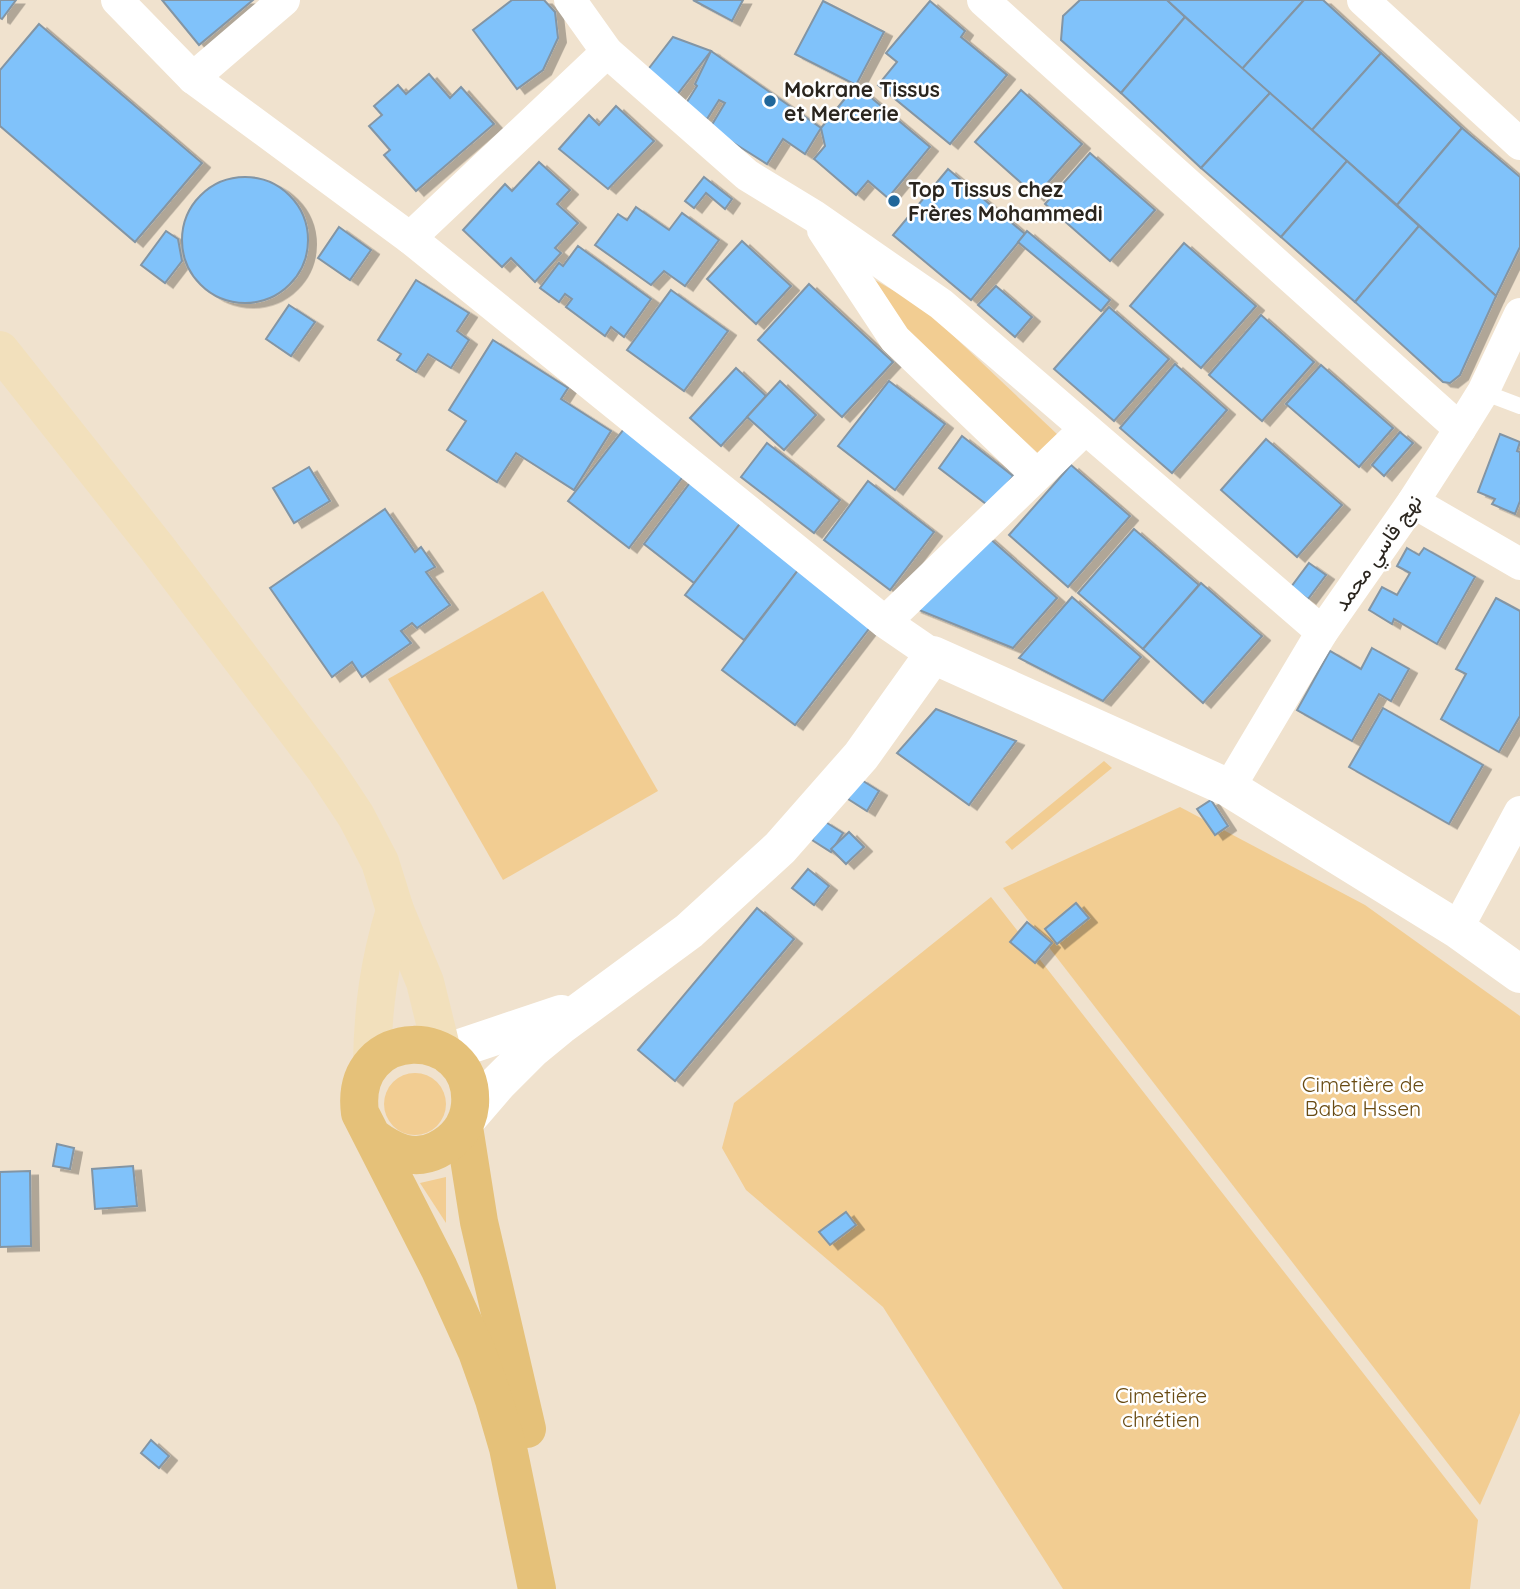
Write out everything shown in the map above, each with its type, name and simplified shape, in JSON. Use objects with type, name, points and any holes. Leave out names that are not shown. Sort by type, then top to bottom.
[{"type":"main road","points":[[0,350],[157,548],[326,769],[356,816],[380,862],[395,910],[425,982],[444,1052]]},
{"type":"main road","points":[[372,1062],[376,984],[395,910]]},
{"type":"main road","points":[[537,1589],[508,1448],[477,1352],[439,1268],[365,1126],[358,1100],[365,1073],[372,1062],[384,1052],[398,1046],[413,1044],[444,1052],[466,1077],[470,1098],[465,1123],[478,1222],[538,1475],[561,1589]]},
{"type":"main road","points":[[373,1137],[389,1149],[410,1156],[431,1153],[450,1143],[465,1123]]},
{"type":"street","points":[[117,0],[193,78],[410,238],[885,622],[933,656],[1229,788],[1457,929],[1520,974]]},
{"type":"street","points":[[193,78],[284,0]]},
{"type":"street","points":[[570,0],[607,52],[747,175],[814,216],[941,304],[1322,632]]},
{"type":"street","points":[[983,0],[1460,429]]},
{"type":"street","points":[[1363,0],[1520,144]]},
{"type":"street","points":[[410,238],[607,52]]},
{"type":"street","points":[[814,216],[895,339],[1037,475]]},
{"type":"street","name":"نهج قاسي محمد","points":[[1229,788],[1322,632],[1413,502],[1460,429],[1483,391],[1520,314]]},
{"type":"street","points":[[885,622],[1084,429]]},
{"type":"street","points":[[1413,502],[1520,564]]},
{"type":"street","points":[[465,1123],[498,1083],[532,1049],[689,931],[780,848],[861,756],[933,656]]},
{"type":"street","points":[[1457,929],[1520,812]]},
{"type":"street","points":[[444,1052],[589,1004]]},
{"type":"lane","points":[[1483,391],[1520,406]]},
{"type":"green space","points":[[875,280],[924,308],[1058,435],[1039,454],[913,339]]},
{"type":"green space","points":[[543,591],[658,791],[503,880],[388,679]]},
{"type":"green space","points":[[1104,761],[1112,768],[1012,850],[1005,842]]},
{"type":"green space","name":"Cimetière de Baba Hssen","points":[[1180,807],[1365,905],[1520,1016],[1520,1413],[1480,1505],[1003,888]]},
{"type":"green space","name":"Cimetière chrétien","points":[[991,897],[1478,1520],[1470,1589],[1063,1589],[883,1307],[746,1190],[722,1148],[734,1103]]},
{"type":"green space","points":[[415,1073],[437,1082],[446,1104],[437,1126],[415,1135],[393,1126],[384,1104],[393,1082]]},
{"type":"green space","points":[[446,1177],[446,1223],[420,1183]]},
{"type":"building","points":[[0,0],[16,0],[2,19],[0,18]]},
{"type":"building","points":[[162,0],[253,0],[199,45]]},
{"type":"building","points":[[512,0],[544,0],[555,12],[558,38],[543,70],[517,89],[473,30]]},
{"type":"building","points":[[693,0],[743,0],[732,21]]},
{"type":"building","points":[[1080,0],[1167,0],[1185,17],[1121,93],[1061,40],[1063,16]]},
{"type":"building","points":[[1167,0],[1304,0],[1242,69]]},
{"type":"building","points":[[1304,0],[1323,0],[1381,53],[1312,130],[1242,69]]},
{"type":"building","points":[[823,1],[884,32],[856,85],[795,54]]},
{"type":"building","points":[[930,1],[965,31],[961,37],[1007,75],[950,144],[878,85],[897,62],[886,53]]},
{"type":"building","points":[[1185,17],[1270,93],[1201,168],[1121,93]]},
{"type":"building","points":[[39,24],[202,163],[135,242],[0,126],[0,70]]},
{"type":"building","points":[[673,37],[711,51],[673,100],[643,76]]},
{"type":"building","points":[[711,51],[821,128],[805,154],[783,139],[767,164],[710,128],[725,103],[719,100],[707,119],[685,105],[697,86],[695,84]]},
{"type":"building","points":[[1381,53],[1462,128],[1397,205],[1312,130]]},
{"type":"building","points":[[429,74],[450,98],[461,87],[494,124],[416,191],[384,155],[390,150],[369,126],[382,115],[374,106],[398,85],[406,94]]},
{"type":"building","points":[[856,85],[930,147],[888,198],[868,181],[856,195],[814,159],[825,146],[821,128]]},
{"type":"building","points":[[1021,90],[1082,144],[1036,196],[975,142]]},
{"type":"building","points":[[1270,93],[1347,161],[1281,237],[1201,168]]},
{"type":"building","points":[[616,106],[654,141],[608,189],[559,149],[589,115],[599,125]]},
{"type":"building","points":[[1462,128],[1520,177],[1520,247],[1496,296],[1397,205]]},
{"type":"building","points":[[1090,153],[1155,210],[1110,261],[1045,204]]},
{"type":"building","points":[[1347,161],[1419,226],[1355,302],[1281,237]]},
{"type":"building","points":[[539,162],[570,190],[557,204],[578,223],[555,248],[561,253],[535,282],[511,258],[502,267],[463,230],[505,184],[512,191]]},
{"type":"building","points":[[948,169],[1025,234],[971,300],[893,235]]},
{"type":"building","points":[[245,177],[269,182],[289,196],[303,216],[308,240],[303,264],[289,284],[269,298],[245,303],[221,298],[201,284],[187,264],[182,240],[187,216],[201,196],[221,182]]},
{"type":"building","points":[[704,177],[732,199],[725,209],[706,193],[694,208],[685,201]]},
{"type":"building","points":[[636,207],[669,230],[682,213],[719,240],[685,286],[664,271],[651,285],[595,245],[618,214],[627,220]]},
{"type":"building","points":[[1419,226],[1496,296],[1460,375],[1450,383],[1443,382],[1355,302]]},
{"type":"building","points":[[339,227],[371,250],[350,280],[318,258]]},
{"type":"building","points":[[166,231],[178,239],[182,261],[165,283],[141,265]]},
{"type":"building","points":[[1027,231],[1110,300],[1101,311],[1018,242]]},
{"type":"building","points":[[742,241],[791,286],[756,324],[707,279]]},
{"type":"building","points":[[1184,243],[1256,306],[1201,368],[1130,306]]},
{"type":"building","points":[[578,246],[651,299],[624,337],[611,327],[605,336],[566,307],[572,299],[565,294],[559,302],[540,288],[559,263],[563,266]]},
{"type":"building","points":[[416,280],[469,313],[457,331],[469,340],[451,368],[428,354],[416,372],[397,360],[401,354],[378,340]]},
{"type":"building","points":[[809,284],[893,362],[842,417],[758,340]]},
{"type":"building","points":[[996,286],[1032,317],[1015,337],[978,305]]},
{"type":"building","points":[[671,290],[728,331],[684,391],[627,350]]},
{"type":"building","points":[[289,305],[315,322],[291,356],[266,339]]},
{"type":"building","points":[[1109,307],[1169,359],[1114,421],[1054,369]]},
{"type":"building","points":[[1261,315],[1314,362],[1262,421],[1209,375]]},
{"type":"building","points":[[493,340],[568,388],[561,399],[611,431],[574,490],[516,453],[497,482],[447,450],[466,421],[449,410]]},
{"type":"building","points":[[1175,364],[1227,410],[1172,473],[1120,428]]},
{"type":"building","points":[[1321,365],[1393,428],[1359,467],[1286,404]]},
{"type":"building","points":[[736,368],[766,396],[721,446],[690,418]]},
{"type":"building","points":[[780,381],[816,415],[784,450],[747,417]]},
{"type":"building","points":[[889,381],[945,424],[895,490],[838,446]]},
{"type":"building","points":[[631,420],[691,466],[629,548],[568,501]]},
{"type":"building","points":[[1400,432],[1413,443],[1384,476],[1372,465]]},
{"type":"building","points":[[1500,434],[1520,442],[1517,451],[1520,452],[1520,501],[1515,514],[1492,504],[1495,499],[1478,492]]},
{"type":"building","points":[[962,436],[1013,476],[990,507],[939,468]]},
{"type":"building","points":[[1266,439],[1342,505],[1297,557],[1221,490]]},
{"type":"building","points":[[767,443],[840,500],[814,533],[741,477]]},
{"type":"building","points":[[1071,465],[1130,516],[1068,587],[1009,535]]},
{"type":"building","points":[[309,467],[330,501],[294,523],[273,488]]},
{"type":"building","points":[[695,476],[746,516],[694,583],[644,544]]},
{"type":"building","points":[[868,481],[934,532],[890,590],[824,540]]},
{"type":"building","points":[[385,509],[415,552],[421,547],[435,567],[426,572],[450,605],[417,628],[412,623],[401,631],[411,643],[362,677],[352,662],[332,677],[270,588]]},
{"type":"building","points":[[746,516],[805,561],[744,640],[685,595]]},
{"type":"building","points":[[1134,529],[1199,585],[1143,649],[1078,593]]},
{"type":"building","points":[[987,536],[1057,598],[1013,648],[914,608]]},
{"type":"building","points":[[1407,548],[1419,555],[1424,548],[1475,577],[1437,644],[1394,619],[1392,624],[1369,610],[1382,587],[1397,595],[1410,573],[1397,566]]},
{"type":"building","points":[[805,561],[878,617],[795,725],[722,670]]},
{"type":"building","points":[[1309,563],[1326,575],[1308,599],[1291,587]]},
{"type":"building","points":[[1201,583],[1262,636],[1203,703],[1143,649]]},
{"type":"building","points":[[1072,597],[1141,657],[1103,701],[1019,658]]},
{"type":"building","points":[[1496,598],[1520,611],[1520,716],[1499,752],[1441,719],[1466,674],[1456,669]]},
{"type":"building","points":[[1372,648],[1409,669],[1391,701],[1379,694],[1352,741],[1297,710],[1330,651],[1361,669]]},
{"type":"building","points":[[1383,708],[1483,765],[1449,824],[1349,767]]},
{"type":"building","points":[[936,709],[1016,741],[969,805],[897,753]]},
{"type":"building","points":[[860,779],[879,791],[867,811],[848,799]]},
{"type":"building","points":[[1211,800],[1228,826],[1215,835],[1197,809]]},
{"type":"building","points":[[824,821],[843,833],[831,852],[812,840]]},
{"type":"building","points":[[849,832],[864,847],[846,864],[831,849]]},
{"type":"building","points":[[808,869],[829,886],[814,905],[792,888]]},
{"type":"building","points":[[1076,903],[1089,918],[1057,944],[1045,929]]},
{"type":"building","points":[[757,908],[794,939],[675,1081],[638,1050]]},
{"type":"building","points":[[1027,922],[1052,943],[1035,963],[1010,942]]},
{"type":"building","points":[[57,1144],[74,1148],[70,1169],[53,1166]]},
{"type":"building","points":[[133,1166],[137,1206],[95,1209],[92,1169]]},
{"type":"building","points":[[30,1171],[31,1246],[0,1247],[0,1172]]},
{"type":"building","points":[[846,1212],[856,1225],[830,1245],[819,1232]]},
{"type":"building","points":[[151,1440],[169,1456],[159,1468],[141,1453]]},
{"type":"place","name":"Mokrane Tissus et Mercerie","points":[[770,101]]},
{"type":"place","name":"Top Tissus chez Frères Mohammedi","points":[[894,201]]}]
